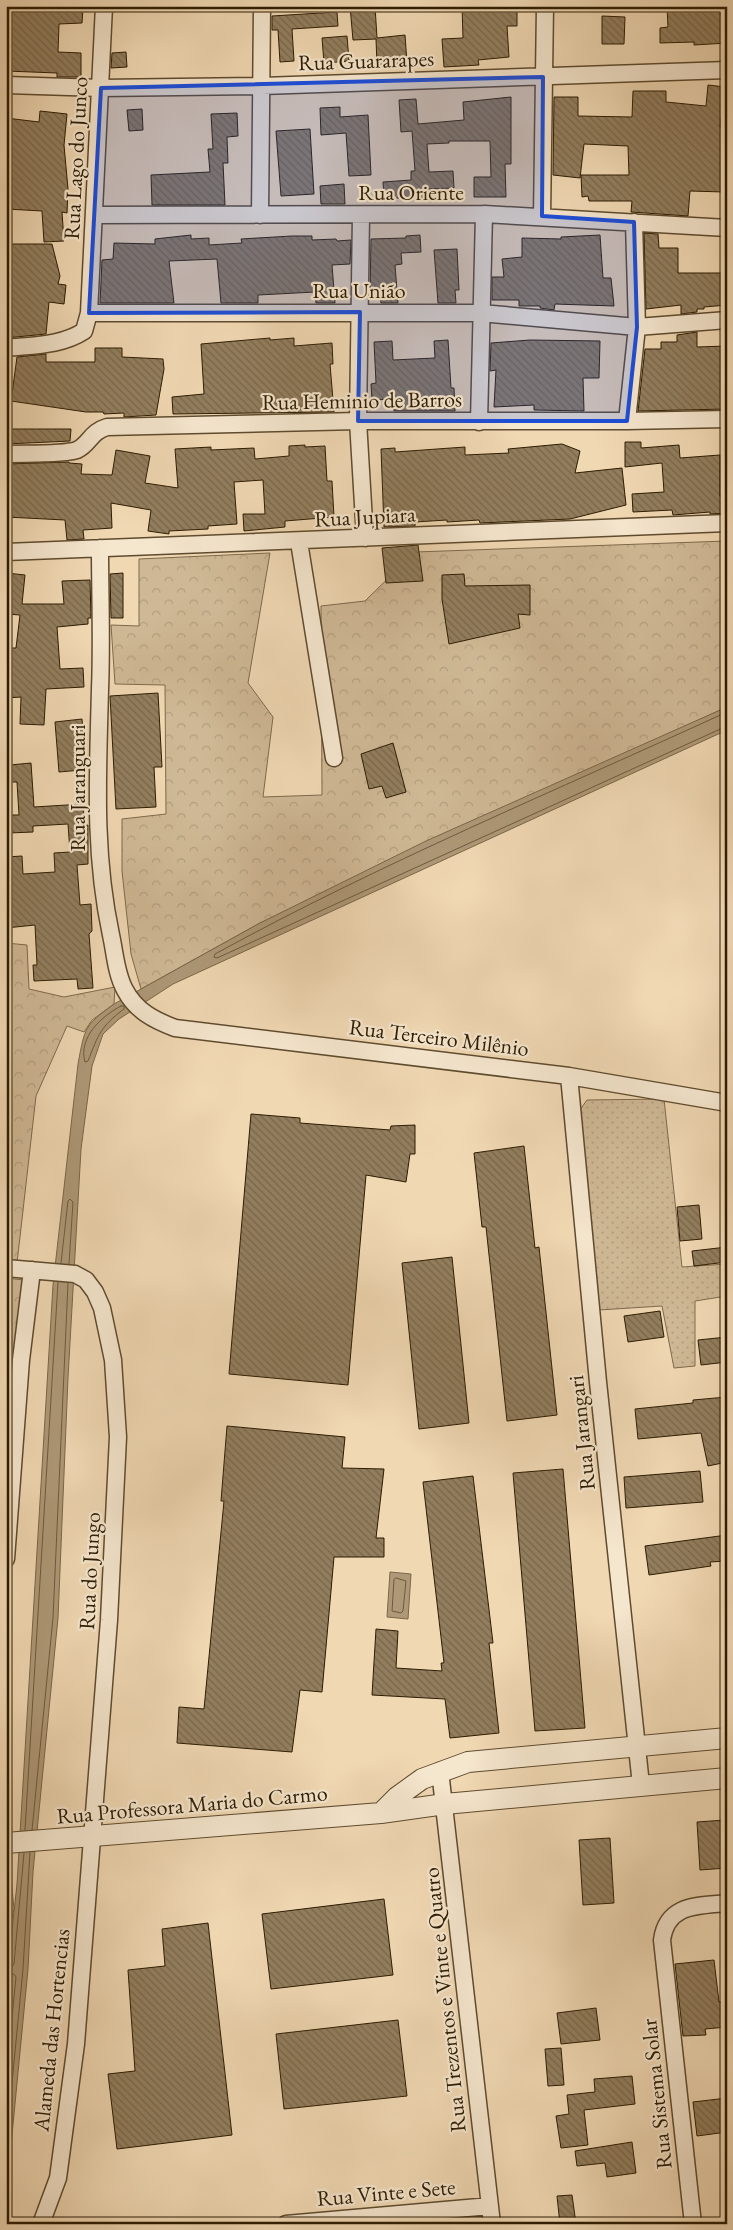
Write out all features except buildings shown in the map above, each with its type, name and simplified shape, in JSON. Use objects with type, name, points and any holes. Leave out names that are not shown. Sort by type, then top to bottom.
[{"type":"street","name":"Rua Lago do Junco","points":[[89,313],[104,6]]},
{"type":"street","points":[[260,216],[262,6]]},
{"type":"street","points":[[542,216],[545,6]]},
{"type":"street","name":"Rua Guararapes","points":[[6,85],[101,88],[262,86],[727,70]]},
{"type":"street","points":[[479,422],[484,214]]},
{"type":"street","name":"Rua Oriente","points":[[95,215],[484,214],[727,228]]},
{"type":"street","points":[[361,215],[358,421],[364,538]]},
{"type":"street","points":[[628,421],[637,327],[634,222]]},
{"type":"street","points":[[6,348],[56,343],[74,338],[84,331],[89,313]]},
{"type":"street","name":"Rua União","points":[[89,313],[481,313],[637,327],[727,320]]},
{"type":"street","name":"Rua Heminio de Barros","points":[[6,454],[72,451],[84,446],[96,432],[107,427],[358,421],[479,422],[727,419]]},
{"type":"street","name":"Rua Jupiara","points":[[6,552],[299,542],[727,523]]},
{"type":"street","points":[[299,542],[334,758]]},
{"type":"street","name":"Rua Jaranguari","points":[[100,548],[101,678],[97,821],[104,900],[120,978],[126,992],[143,1012]]},
{"type":"street","name":"Rua Terceiro Milênio","points":[[143,1012],[175,1028],[570,1076],[727,1103]]},
{"type":"street","name":"Rua Jarangari","points":[[570,1076],[597,1373],[640,1785]]},
{"type":"street","points":[[6,1268],[40,1270],[20,1369],[6,1559]]},
{"type":"street","name":"Rua do Jungo","points":[[40,1270],[75,1274],[86,1280],[95,1292],[102,1308],[113,1360],[118,1437],[109,1620],[91,1836]]},
{"type":"street","points":[[381,1813],[397,1797],[422,1779],[468,1762],[727,1738]]},
{"type":"street","name":"Rua Trezentos e Vinte e Quatro","points":[[440,1771],[492,2224]]},
{"type":"street","name":"Rua Professora Maria do Carmo","points":[[11,1843],[381,1813],[445,1804],[727,1778]]},
{"type":"street","name":"Alameda das Hortencias","points":[[41,2224],[58,2178],[76,2044],[91,1836]]},
{"type":"street","name":"Rua Sistema Solar","points":[[693,2224],[664,1959],[664,1930],[672,1916],[682,1909],[727,1902]]},
{"type":"street","name":"Rua Vinte e Sete","points":[[286,2224],[490,2206]]},
{"type":"highlighted area","points":[[543,77],[542,216],[634,222],[637,327],[627,421],[358,421],[360,312],[89,313],[101,88]]},
{"type":"green space","points":[[727,541],[727,707],[260,923],[141,989],[131,954],[122,871],[122,819],[166,814],[165,685],[115,684],[111,625],[139,626],[139,559],[270,553],[248,683],[273,717],[263,797],[322,795],[321,606],[365,601],[415,552]]},
{"type":"green space","points":[[6,943],[27,945],[29,989],[64,997],[115,987],[114,1004],[92,1020],[84,1032],[67,1026],[36,1096],[17,1263],[6,1262],[6,1081],[11,1081],[11,1035],[6,1035]]},
{"type":"green space","points":[[664,1099],[682,1267],[727,1264],[727,1296],[695,1301],[695,1366],[674,1368],[662,1306],[599,1310],[577,1114],[587,1100]]},
{"type":"green space","points":[[6,1278],[24,1280],[9,1438],[6,1438]]},
{"type":"green space","points":[[6,1867],[10,1867],[14,1909],[6,1945]]},
{"type":"water","points":[[727,707],[727,730],[173,984],[119,1019],[103,1034],[92,1066],[81,1149],[68,1378],[58,1618],[33,1872],[28,1969],[6,2197],[6,1986],[17,1884],[53,1285],[78,1064],[87,1028],[97,1017],[114,1004],[260,923],[426,841]]},
{"type":"water","points":[[390,1572],[411,1574],[408,1619],[387,1617]]}]
